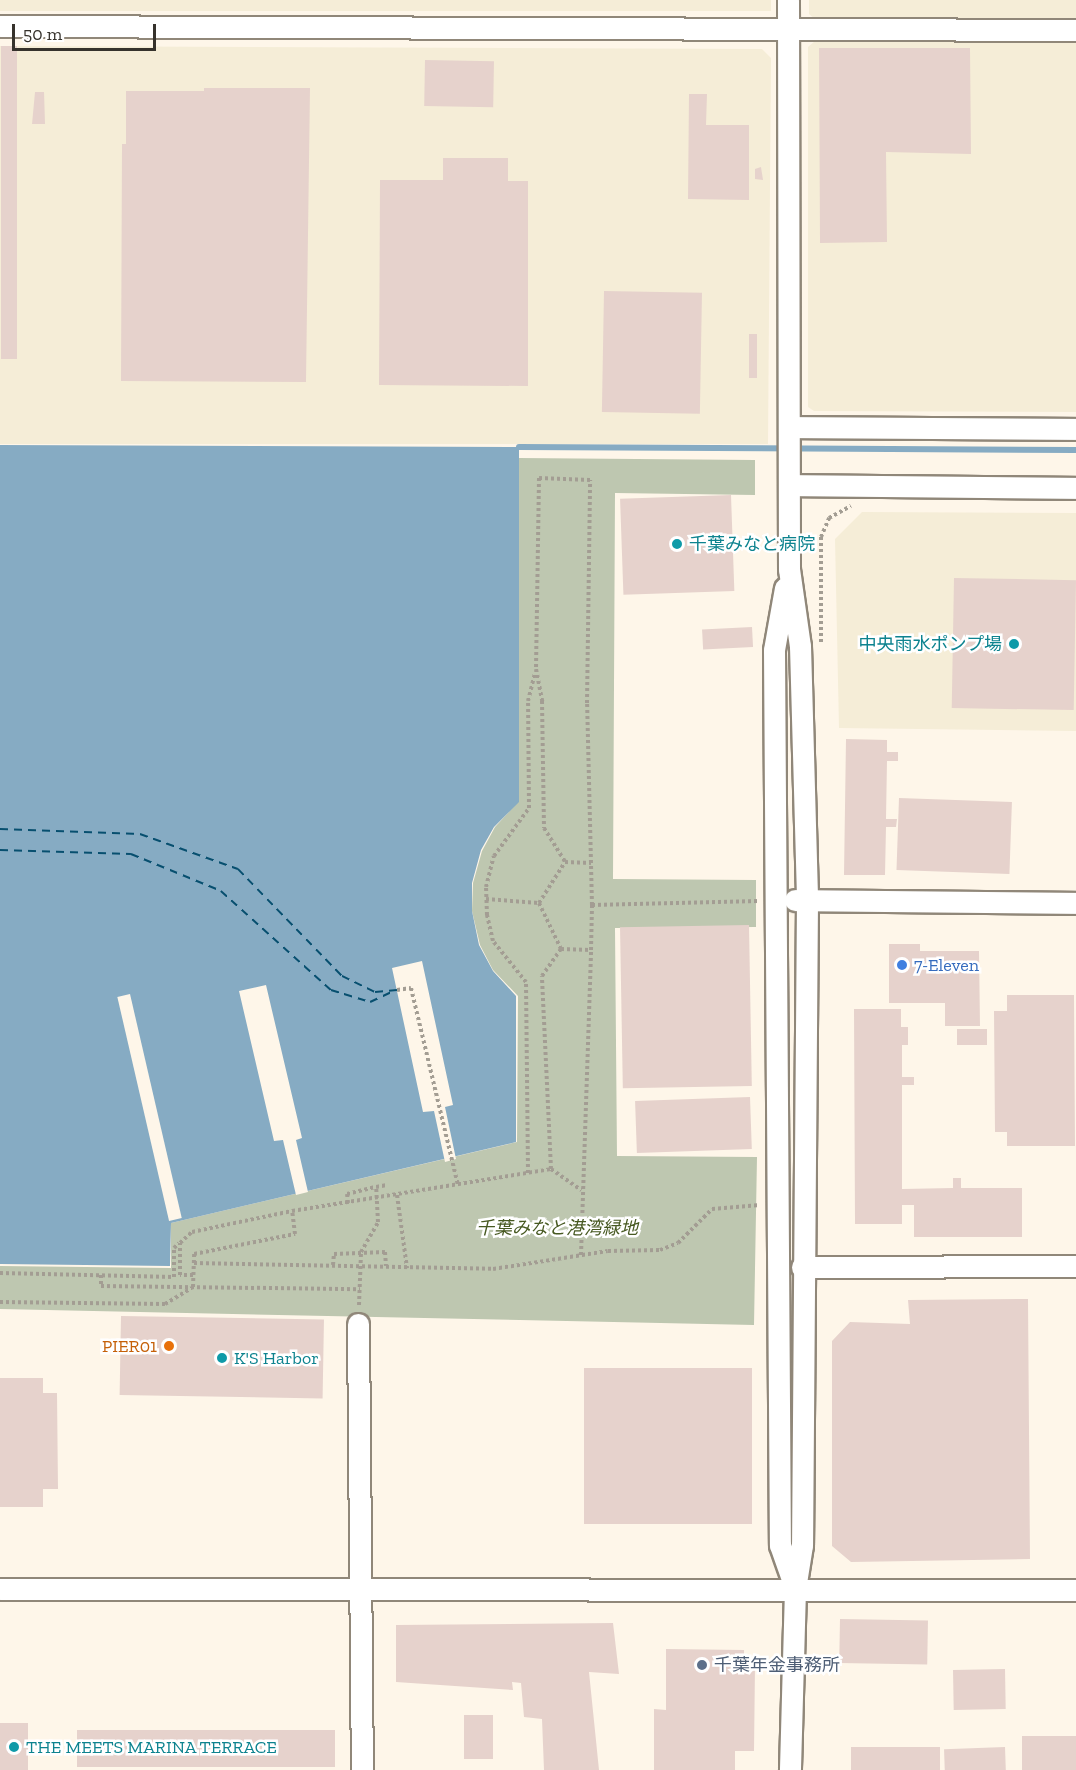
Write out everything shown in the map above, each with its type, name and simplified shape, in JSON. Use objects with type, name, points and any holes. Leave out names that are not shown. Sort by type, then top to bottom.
[{"type":"street","points":[[788,0],[789,569],[800,646],[807,900],[802,1267],[802,1545],[795,1589],[790,1770]]},
{"type":"street","points":[[0,26],[1076,30]]},
{"type":"street","points":[[789,431],[1076,429]]},
{"type":"street","points":[[790,486],[1076,488]]},
{"type":"street","points":[[789,569],[774,650],[770,900],[780,1545],[795,1589]]},
{"type":"street","points":[[770,900],[1076,903]]},
{"type":"street","points":[[802,1267],[1076,1266]]},
{"type":"street","points":[[358,1324],[362,1770]]},
{"type":"street","points":[[0,1589],[1076,1590]]},
{"type":"path","points":[[565,862],[544,828],[542,701],[536,669],[539,478],[590,480],[587,703],[592,905],[581,1190],[581,1255]]},
{"type":"path","points":[[821,653],[822,537],[829,518],[856,504]]},
{"type":"path","points":[[528,1173],[526,981],[493,941],[486,899],[494,856],[529,808],[528,701],[536,669]]},
{"type":"path","points":[[565,862],[591,862]]},
{"type":"path","points":[[539,903],[565,862]]},
{"type":"path","points":[[486,899],[539,903]]},
{"type":"path","points":[[592,905],[770,900]]},
{"type":"path","points":[[539,903],[561,949]]},
{"type":"path","points":[[561,949],[591,950]]},
{"type":"path","points":[[551,1169],[542,976],[561,949]]},
{"type":"path","points":[[397,990],[411,987],[458,1185]]},
{"type":"path","points":[[0,1273],[174,1276],[174,1248],[192,1232],[292,1211],[551,1169],[581,1190]]},
{"type":"path","points":[[348,1203],[347,1194],[387,1185]]},
{"type":"path","points":[[101,1275],[101,1286],[360,1289],[361,1252],[378,1222],[376,1187]]},
{"type":"path","points":[[397,1195],[407,1268]]},
{"type":"path","points":[[194,1263],[493,1269],[581,1255],[660,1250],[678,1243],[712,1209],[764,1205]]},
{"type":"path","points":[[193,1287],[194,1254],[295,1234],[292,1211]]},
{"type":"path","points":[[180,1243],[180,1275],[193,1275]]},
{"type":"path","points":[[333,1265],[334,1254],[386,1252],[386,1267]]},
{"type":"path","points":[[0,1302],[165,1304],[193,1287]]},
{"type":"shaded area","points":[[0,0],[771,0],[771,11],[0,11]]},
{"type":"shaded area","points":[[809,0],[1076,0],[1076,20],[816,20],[809,14]]},
{"type":"shaded area","points":[[815,41],[1076,42],[1076,412],[814,411],[808,407],[808,47]]},
{"type":"shaded area","points":[[0,46],[762,49],[771,58],[768,444],[0,444]]},
{"type":"shaded area","points":[[862,512],[1076,513],[1076,731],[839,728],[835,539]]},
{"type":"green space","name":"千葉みなと港湾緑地","points":[[519,458],[755,460],[755,495],[615,493],[613,879],[756,880],[756,927],[615,928],[617,1156],[757,1157],[754,1325],[0,1309],[0,1266],[171,1268],[171,1223],[517,1142],[518,996],[493,970],[480,945],[472,911],[473,883],[482,851],[495,827],[518,802]]},
{"type":"water","points":[[0,445],[519,447],[519,802],[494,827],[481,850],[472,883],[472,911],[479,945],[493,971],[516,996],[516,1142],[171,1223],[170,1266],[0,1264]]},
{"type":"pier","points":[[422,961],[453,1105],[445,1107],[456,1159],[445,1162],[434,1111],[423,1112],[392,968]]},
{"type":"pier","points":[[266,985],[302,1138],[296,1140],[308,1192],[296,1195],[283,1140],[274,1141],[239,991]]},
{"type":"pier","points":[[130,994],[182,1218],[169,1221],[117,997]]},
{"type":"building","points":[[1,46],[17,46],[17,359],[1,359]]},
{"type":"building","points":[[819,48],[970,48],[971,154],[886,152],[887,242],[820,243]]},
{"type":"building","points":[[425,60],[494,61],[493,107],[424,106]]},
{"type":"building","points":[[204,88],[310,88],[306,382],[121,381],[122,144],[126,144],[126,91],[204,91]]},
{"type":"building","points":[[35,92],[44,92],[45,124],[32,124]]},
{"type":"building","points":[[689,94],[707,94],[706,125],[749,125],[749,200],[688,199]]},
{"type":"building","points":[[443,158],[508,158],[508,181],[528,181],[528,386],[379,385],[380,180],[443,180]]},
{"type":"building","points":[[761,167],[763,180],[755,179],[755,169]]},
{"type":"building","points":[[604,291],[702,293],[700,414],[602,412]]},
{"type":"building","points":[[749,334],[757,334],[757,378],[749,378]]},
{"type":"building","name":"千葉みなと病院","points":[[731,495],[734,591],[623,595],[620,499]]},
{"type":"building","name":"中央雨水ポンプ場","points":[[954,578],[1076,580],[1074,710],[952,708]]},
{"type":"building","points":[[752,627],[753,647],[703,650],[702,630]]},
{"type":"building","points":[[846,739],[887,740],[887,752],[898,752],[898,761],[887,761],[886,819],[897,819],[896,827],[886,827],[885,875],[844,875]]},
{"type":"building","points":[[899,798],[1012,802],[1009,874],[896,870]]},
{"type":"building","points":[[749,925],[752,1086],[623,1088],[620,927]]},
{"type":"building","points":[[889,944],[920,944],[920,951],[979,951],[980,1026],[945,1026],[945,1003],[889,1003]]},
{"type":"building","points":[[1007,995],[1074,995],[1075,1146],[1007,1146],[1007,1132],[995,1132],[994,1011],[1007,1011]]},
{"type":"building","points":[[854,1009],[901,1009],[901,1027],[908,1027],[908,1045],[902,1045],[902,1077],[914,1077],[914,1085],[902,1085],[902,1189],[953,1188],[953,1178],[961,1178],[961,1188],[1022,1188],[1022,1237],[914,1237],[914,1205],[902,1205],[902,1224],[855,1224]]},
{"type":"building","points":[[957,1029],[987,1029],[987,1045],[957,1045]]},
{"type":"building","points":[[750,1097],[752,1149],[637,1153],[635,1101]]},
{"type":"building","points":[[1028,1299],[1030,1559],[851,1562],[832,1546],[832,1341],[850,1322],[910,1324],[908,1300]]},
{"type":"building","name":"K'S Harbor","points":[[121,1316],[324,1320],[323,1399],[120,1395]]},
{"type":"building","points":[[584,1368],[752,1368],[752,1524],[584,1524]]},
{"type":"building","points":[[0,1378],[43,1378],[43,1393],[57,1393],[58,1489],[43,1489],[43,1507],[0,1507]]},
{"type":"building","points":[[840,1619],[928,1621],[927,1665],[839,1663]]},
{"type":"building","points":[[613,1623],[619,1674],[589,1672],[599,1770],[544,1770],[542,1719],[524,1717],[521,1683],[512,1682],[513,1690],[396,1682],[396,1625]]},
{"type":"building","points":[[666,1649],[744,1650],[744,1666],[755,1666],[754,1751],[735,1751],[735,1770],[654,1770],[654,1709],[666,1710]]},
{"type":"building","points":[[1005,1669],[1006,1709],[954,1710],[953,1670]]},
{"type":"building","points":[[464,1715],[493,1715],[493,1759],[464,1759]]},
{"type":"building","name":"THE MEETS MARINA TERRACE","points":[[0,1723],[28,1723],[28,1770],[0,1770]]},
{"type":"building","points":[[77,1730],[335,1730],[335,1767],[77,1767]]},
{"type":"building","points":[[1022,1736],[1076,1736],[1076,1770],[1022,1770]]},
{"type":"building","points":[[851,1747],[940,1747],[940,1770],[851,1770]]},
{"type":"building","points":[[1005,1747],[1006,1770],[945,1770],[944,1749]]},
{"type":"waterway","points":[[519,447],[1076,450]]},
{"type":"ferry route","points":[[0,829],[140,834],[238,869],[342,976],[375,992],[397,990]]},
{"type":"ferry route","points":[[0,850],[131,854],[221,891],[331,990],[370,1002],[394,991]]},
{"type":"place","name":"千葉みなと病院","points":[[677,544]]},
{"type":"place","name":"中央雨水ポンプ場","points":[[1014,644]]},
{"type":"place","name":"7-Eleven","points":[[902,965]]},
{"type":"place","name":"PIER01","points":[[169,1346]]},
{"type":"place","name":"K'S Harbor","points":[[222,1358]]},
{"type":"place","name":"千葉年金事務所","points":[[702,1665]]},
{"type":"place","name":"THE MEETS MARINA TERRACE","points":[[14,1747]]}]
